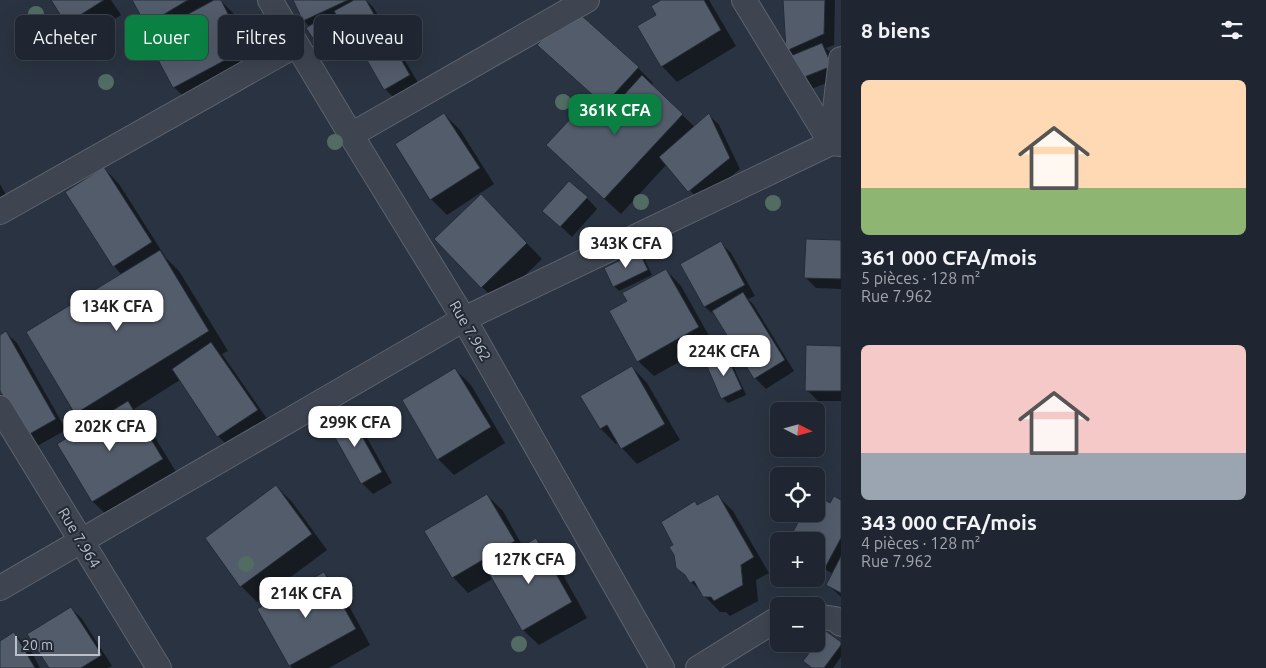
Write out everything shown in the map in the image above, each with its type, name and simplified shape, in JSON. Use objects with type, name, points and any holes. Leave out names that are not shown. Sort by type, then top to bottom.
[{"type":"street","name":"Rue 7.962","points":[[270,0],[279,15]]},
{"type":"street","points":[[351,136],[587,0]]},
{"type":"street","points":[[744,0],[836,144]]},
{"type":"street","name":"Rue 7.962","points":[[304,58],[464,319],[662,668]]},
{"type":"street","points":[[836,144],[841,59]]},
{"type":"street","points":[[0,212],[269,60]]},
{"type":"street","points":[[0,588],[464,319],[836,144]]},
{"type":"street","name":"Rue 7.964","points":[[0,408],[159,668]]},
{"type":"street","points":[[825,617],[835,619],[841,624]]},
{"type":"street","points":[[698,668],[770,624]]},
{"type":"building","points":[[51,0],[104,0],[80,15],[60,15]]},
{"type":"building","points":[[132,0],[188,0],[163,15],[140,15]]},
{"type":"building","points":[[214,0],[221,0],[229,15],[218,15],[218,60],[225,60],[173,88],[158,60],[208,60],[208,15],[186,15]]},
{"type":"building","points":[[293,0],[348,0],[304,21],[304,15],[300,15]]},
{"type":"building","points":[[354,0],[366,0],[375,15],[336,15],[334,11]]},
{"type":"building","points":[[661,0],[704,0],[721,30],[661,67],[637,26],[656,15],[651,6]]},
{"type":"building","points":[[783,0],[825,0],[824,34],[786,51]]},
{"type":"building","points":[[572,7],[639,67],[604,105],[537,45]]},
{"type":"building","points":[[314,23],[314,40],[306,28]]},
{"type":"building","points":[[822,43],[832,66],[797,80],[788,57]]},
{"type":"building","points":[[367,60],[401,60],[410,75],[384,90]]},
{"type":"building","points":[[642,75],[683,114],[604,199],[546,145],[586,102],[603,118]]},
{"type":"building","points":[[444,113],[480,168],[430,200],[395,144]]},
{"type":"building","points":[[709,113],[730,158],[688,192],[659,157]]},
{"type":"building","points":[[104,167],[152,242],[113,267],[65,192]]},
{"type":"building","points":[[569,181],[588,197],[560,227],[542,211]]},
{"type":"building","points":[[481,194],[527,243],[481,288],[434,239]]},
{"type":"building","points":[[806,239],[841,240],[841,279],[804,278]]},
{"type":"building","points":[[721,241],[745,285],[704,307],[680,264]]},
{"type":"building","points":[[160,250],[209,331],[75,414],[26,332]]},
{"type":"building","points":[[639,251],[648,270],[613,287],[604,268]]},
{"type":"building","points":[[666,269],[699,327],[637,362],[609,311],[627,301],[622,293]]},
{"type":"building","points":[[743,292],[785,360],[754,379],[712,311]]},
{"type":"building","points":[[6,331],[56,419],[26,436],[0,391],[0,335]]},
{"type":"building","points":[[211,342],[258,410],[217,437],[172,369]]},
{"type":"building","points":[[806,345],[841,346],[841,391],[805,391]]},
{"type":"building","points":[[726,354],[742,389],[721,399],[706,364]]},
{"type":"building","points":[[632,366],[665,424],[621,449],[607,425],[600,429],[580,396]]},
{"type":"building","points":[[455,368],[491,427],[437,460],[402,400]]},
{"type":"building","points":[[128,401],[163,459],[92,502],[57,444]]},
{"type":"building","points":[[349,413],[382,472],[361,484],[328,425]]},
{"type":"building","points":[[276,485],[312,534],[240,587],[205,538]]},
{"type":"building","points":[[487,494],[515,541],[452,578],[424,531]]},
{"type":"building","points":[[718,494],[754,557],[741,565],[743,585],[714,601],[711,597],[703,597],[694,581],[690,583],[685,575],[676,568],[674,555],[669,547],[673,545],[661,522],[695,501],[697,505]]},
{"type":"building","points":[[834,496],[841,500],[841,538],[826,566],[825,532],[793,532],[798,522],[825,522],[825,500],[830,503]]},
{"type":"building","points":[[536,538],[572,602],[522,631],[486,568]]},
{"type":"building","points":[[841,556],[841,593],[826,585]]},
{"type":"building","points":[[324,572],[356,629],[289,666],[257,609]]},
{"type":"building","points":[[71,607],[102,655],[81,668],[49,668],[27,634]]},
{"type":"building","points":[[826,631],[841,642],[841,645],[824,668],[812,668],[803,661],[810,652],[825,652]]},
{"type":"building","points":[[14,632],[35,668],[0,668],[0,641]]}]
